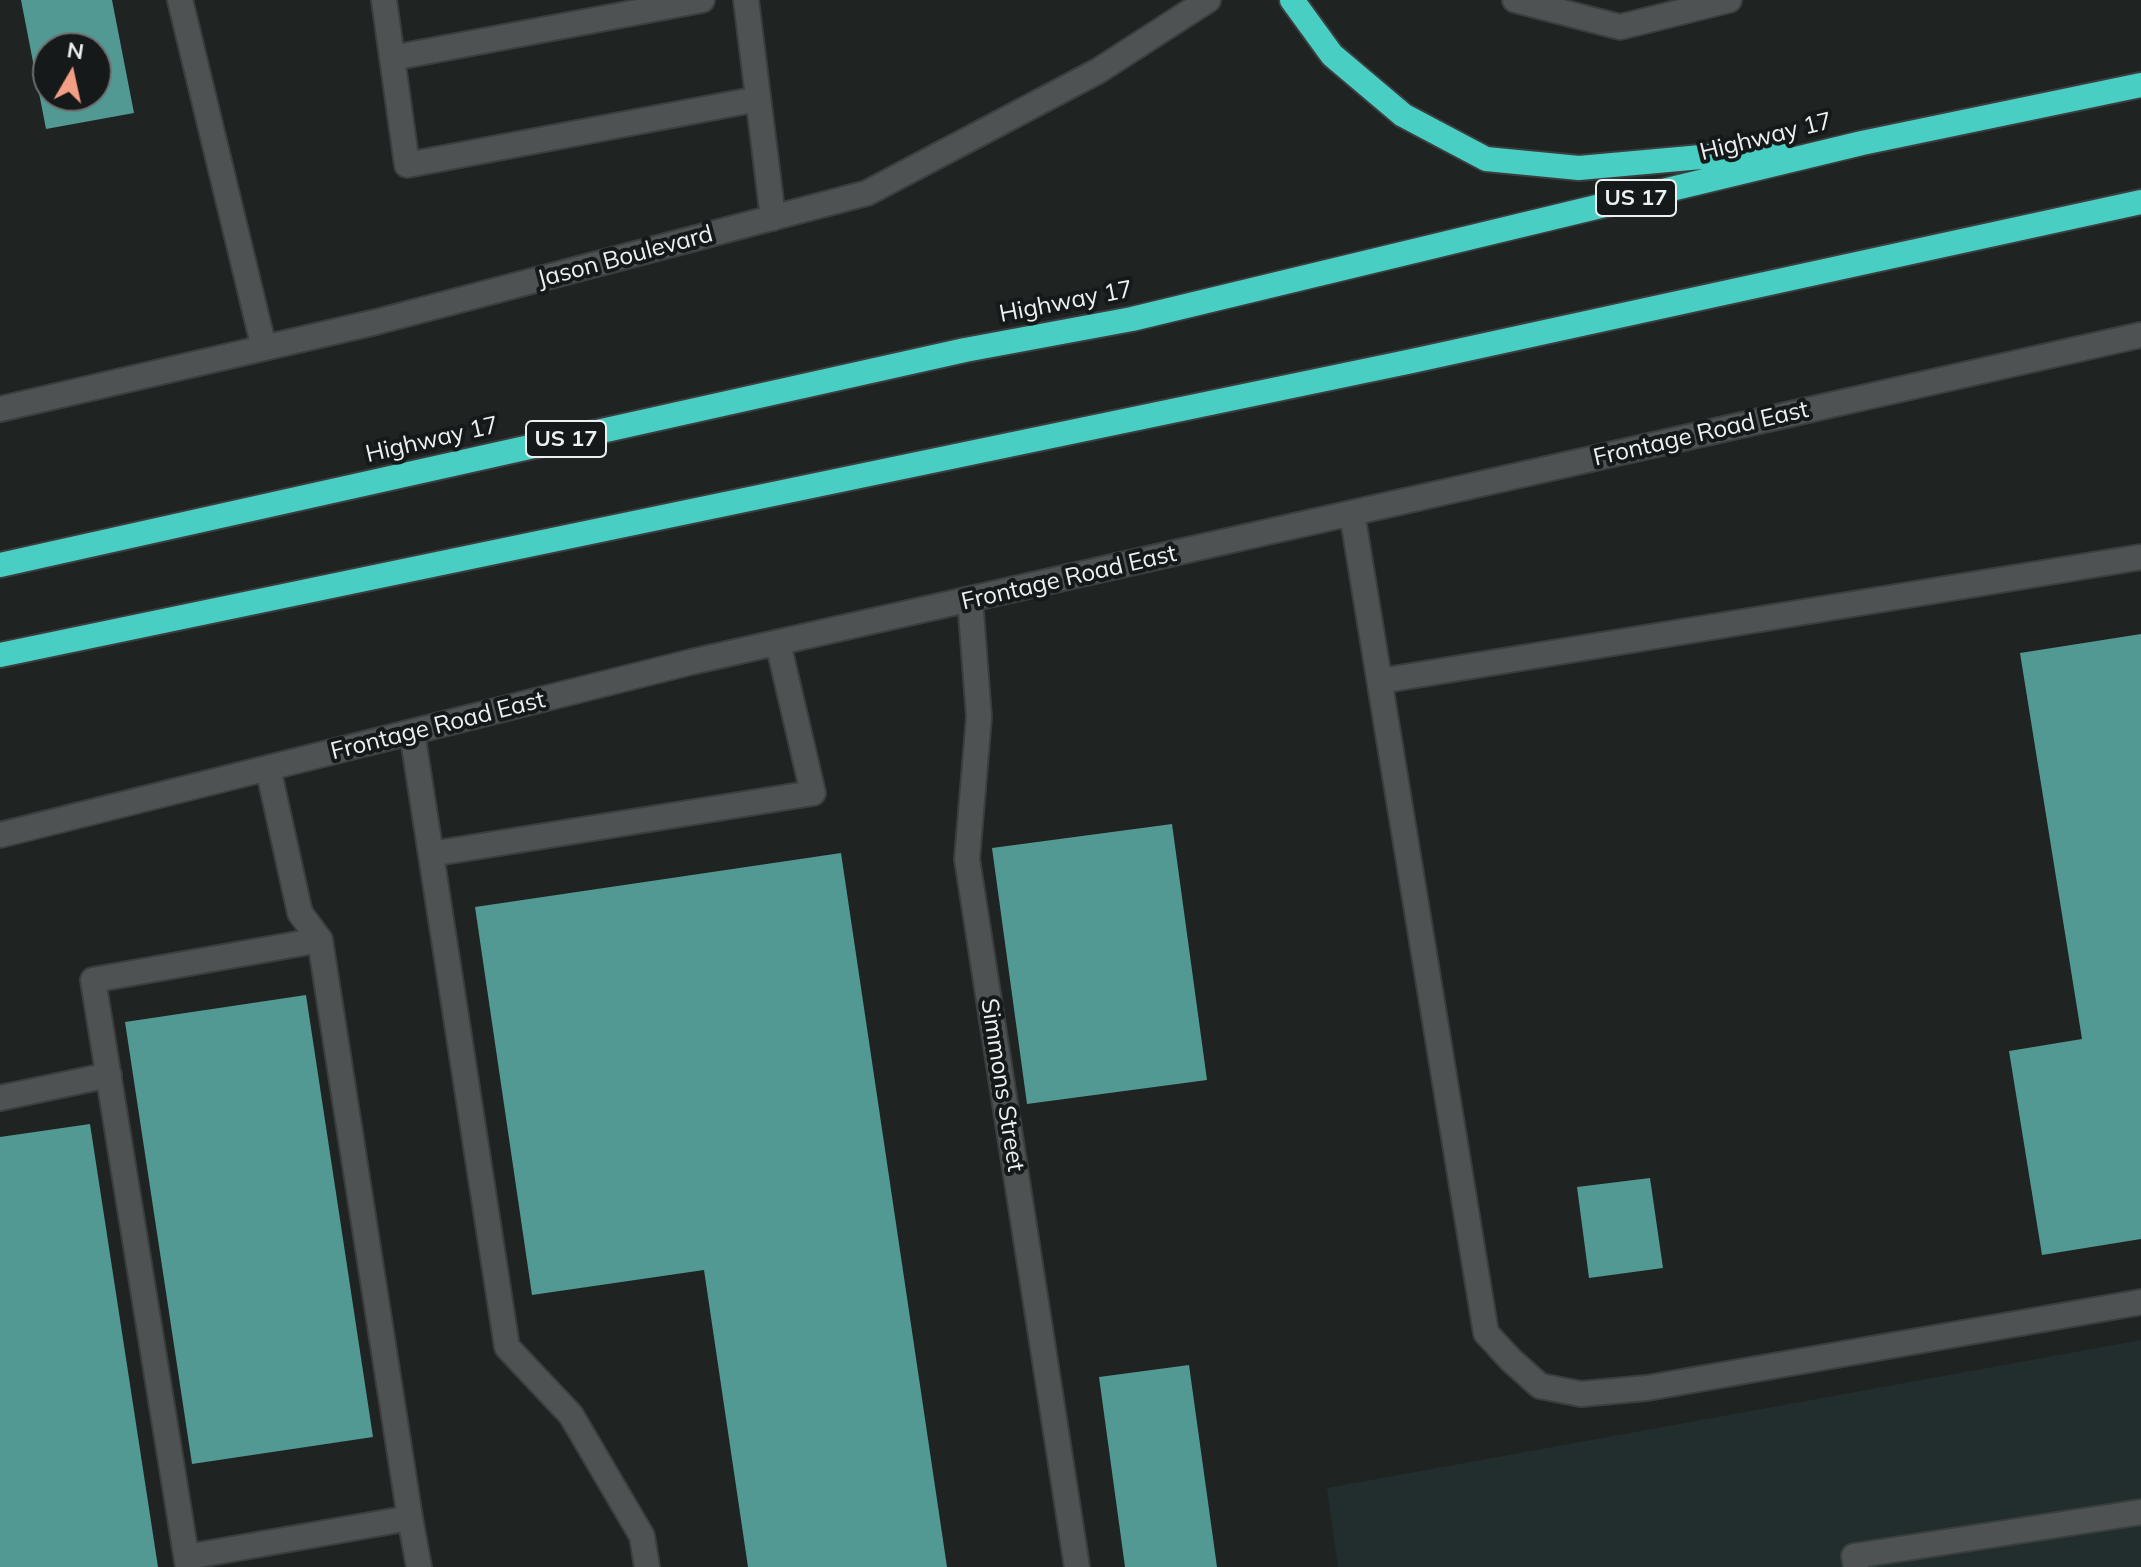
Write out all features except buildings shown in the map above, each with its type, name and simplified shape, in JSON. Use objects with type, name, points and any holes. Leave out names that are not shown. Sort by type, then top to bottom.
[{"type":"highway","points":[[1292,0],[1332,55],[1403,115],[1486,159],[1579,168],[1862,143]]},
{"type":"highway","name":"Highway 17","points":[[0,565],[965,350],[1132,319],[1862,143],[2141,85]]},
{"type":"highway","points":[[0,655],[1412,361],[2141,202]]},
{"type":"street","points":[[180,0],[264,348]]},
{"type":"street","points":[[384,0],[407,165],[758,99]]},
{"type":"street","points":[[392,58],[627,7],[702,0]]},
{"type":"street","points":[[746,0],[773,218]]},
{"type":"street","name":"Jason Boulevard","points":[[2,402],[376,322],[867,193],[1098,71],[1208,0]]},
{"type":"street","points":[[1515,0],[1620,27],[1729,0]]},
{"type":"street","name":"Frontage Road East","points":[[0,835],[778,643],[2141,335]]},
{"type":"street","points":[[1352,513],[1486,1333],[1540,1386],[1581,1394],[1647,1388],[2141,1302]]},
{"type":"street","points":[[1380,681],[2141,557]]},
{"type":"street","name":"Simmons Street","points":[[970,600],[979,717],[967,859],[1077,1567]]},
{"type":"street","points":[[431,854],[813,793],[778,643]]},
{"type":"street","points":[[412,732],[507,1347],[571,1415],[642,1536],[647,1567]]},
{"type":"street","points":[[268,768],[300,913],[320,940],[419,1567]]},
{"type":"street","points":[[320,940],[93,980],[188,1562],[410,1518]]},
{"type":"street","points":[[0,1098],[109,1075]]},
{"type":"street","points":[[1856,1567],[1854,1556],[2141,1512]]},
{"type":"shaded area","points":[[2141,1340],[2141,1567],[1338,1567],[1327,1488]]}]
